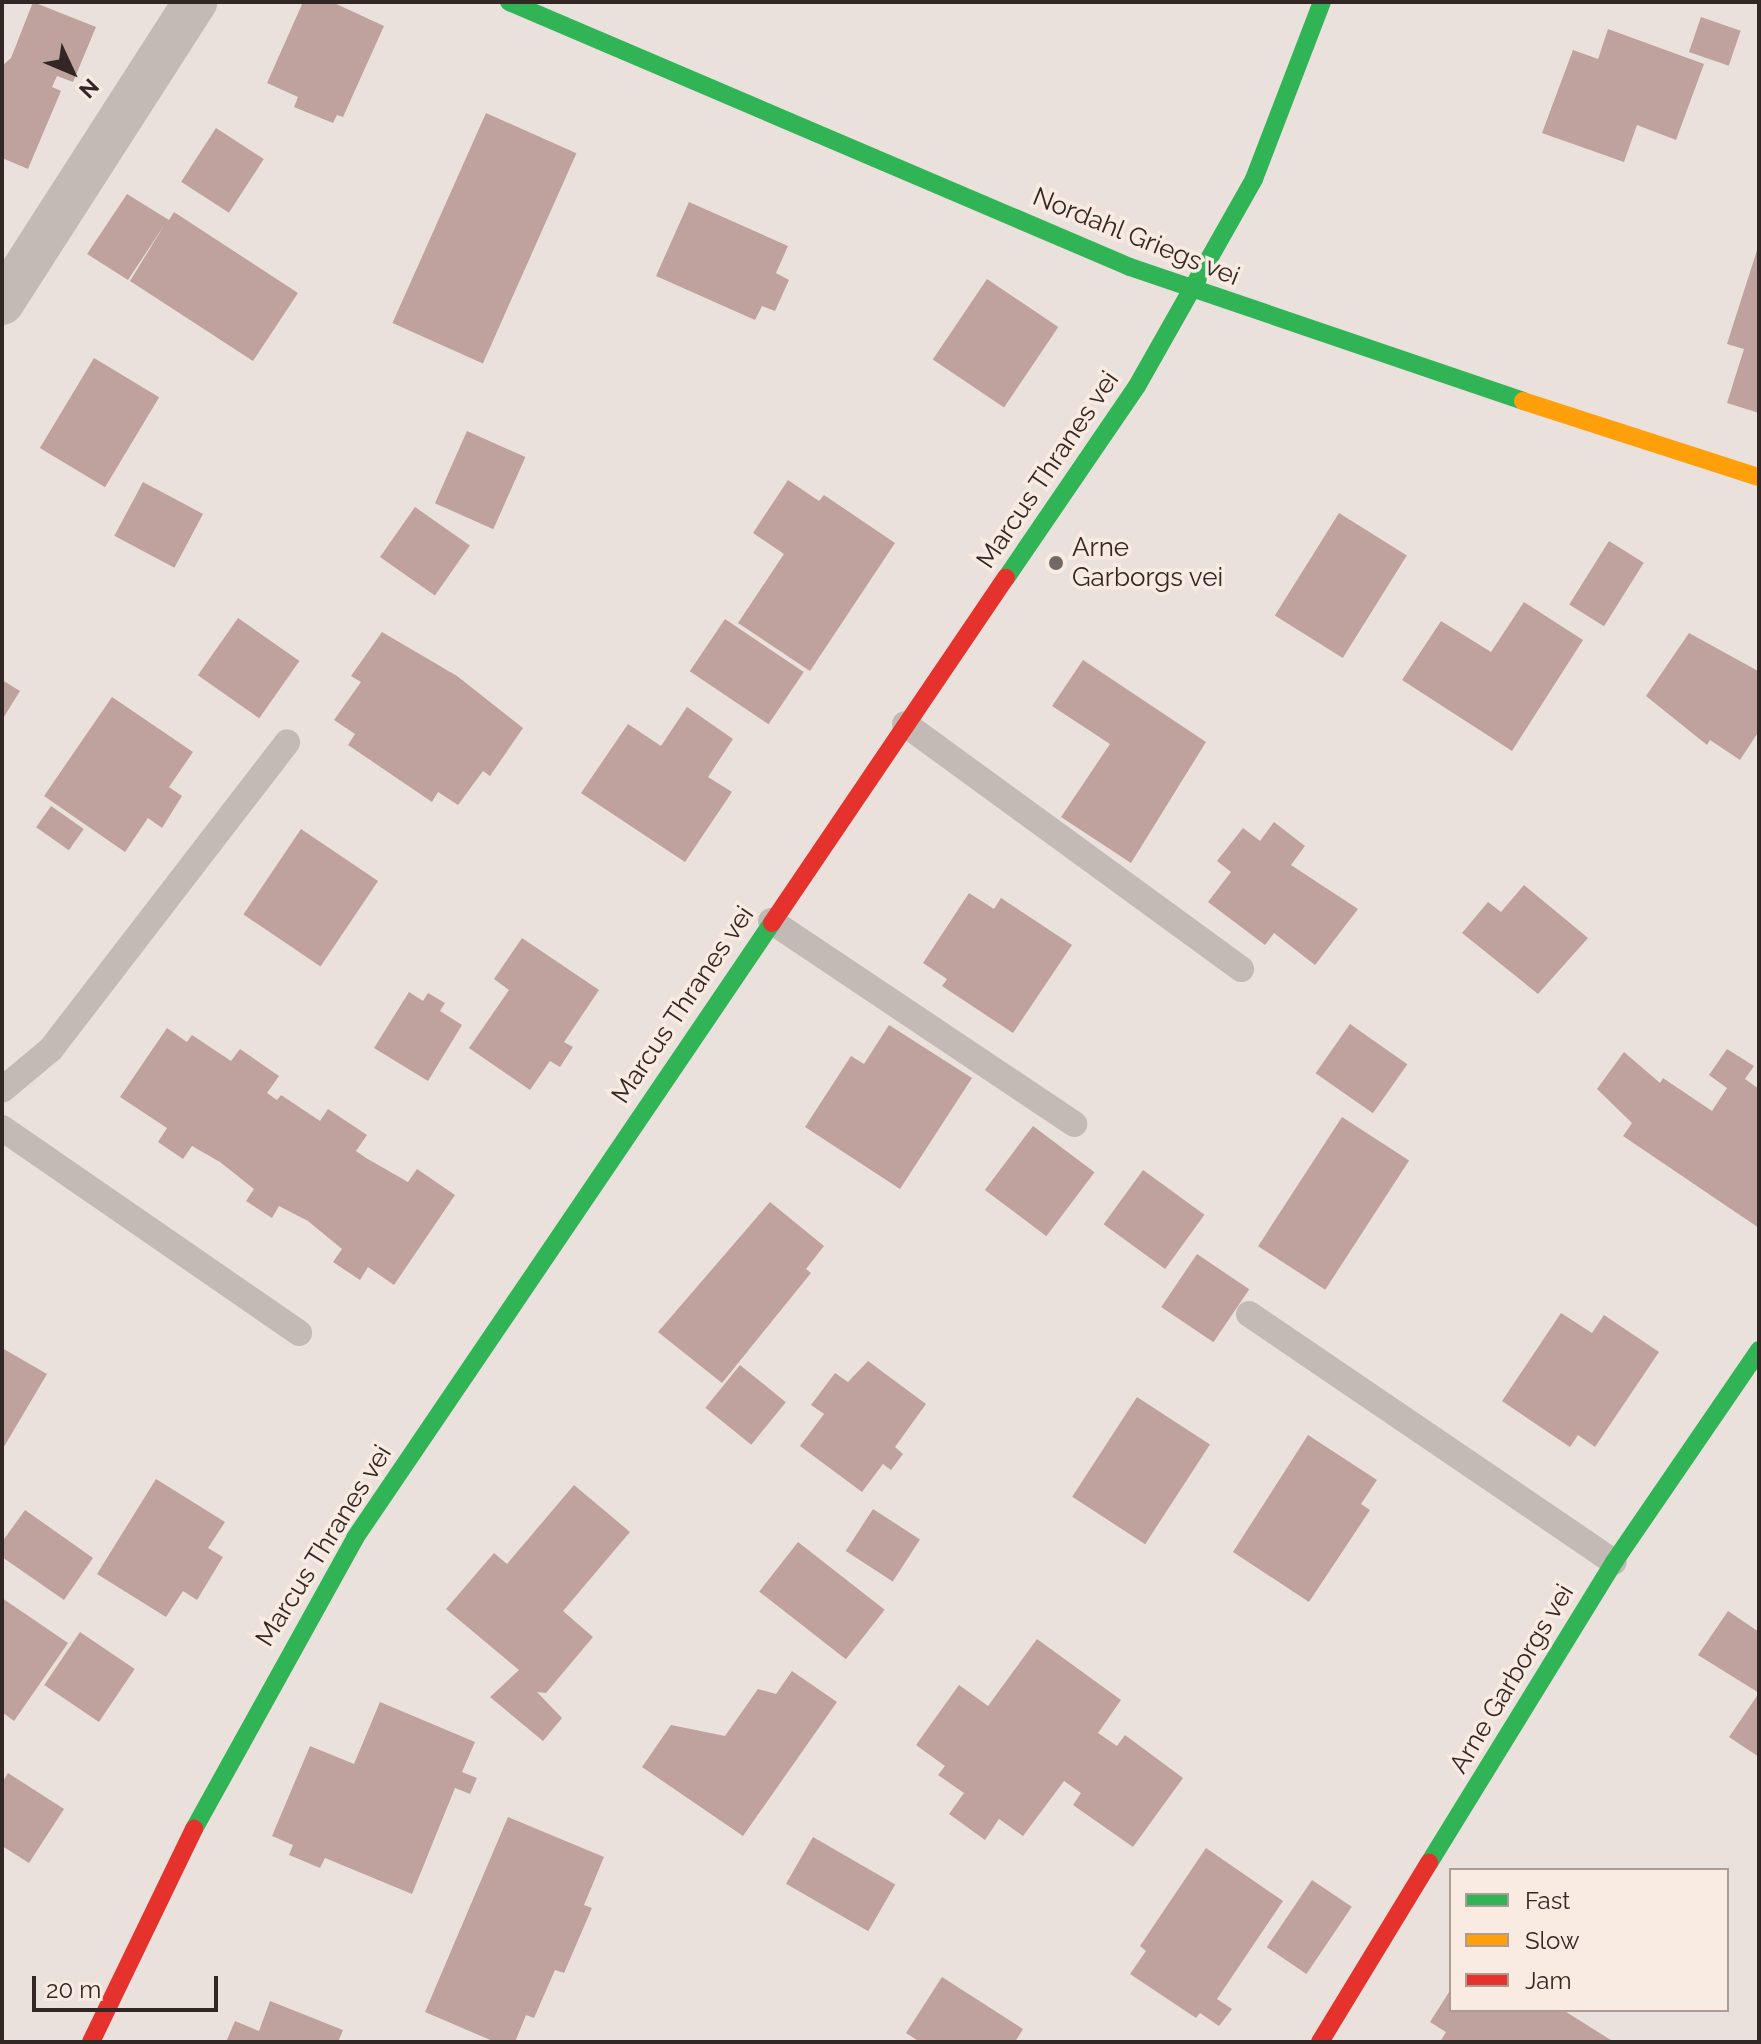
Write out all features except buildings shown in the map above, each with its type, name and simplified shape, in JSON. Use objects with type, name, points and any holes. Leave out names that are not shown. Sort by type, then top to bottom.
[{"type":"main road","name":"Nordahl Griegs vei","points":[[509,2],[1193,289],[1759,477]]},
{"type":"main road","name":"Marcus Thranes vei","points":[[91,2042],[172,1867],[333,1576],[771,921],[1137,386],[1254,179],[1322,2]]},
{"type":"main road","name":"Arne Garborgs vei","points":[[1320,2042],[1614,1562],[1759,1350]]},
{"type":"street","points":[[2,303],[195,2]]},
{"type":"lane","points":[[905,724],[1241,969]]},
{"type":"lane","points":[[2,1090],[51,1049],[287,742]]},
{"type":"lane","points":[[771,921],[1074,1124]]},
{"type":"lane","points":[[2,1128],[299,1333]]},
{"type":"lane","points":[[1249,1314],[1614,1562]]},
{"type":"traffic: fast","points":[[509,2],[1130,267],[1523,401]]},
{"type":"traffic: fast","points":[[1006,578],[1137,386],[1254,179],[1322,2]]},
{"type":"traffic: fast","points":[[194,1829],[355,1538],[772,923]]},
{"type":"traffic: fast","points":[[1429,1863],[1614,1562],[1759,1350]]},
{"type":"traffic: slow","points":[[1523,401],[1759,477]]},
{"type":"traffic: jam","points":[[772,923],[1006,578]]},
{"type":"traffic: jam","points":[[91,2042],[194,1829]]},
{"type":"traffic: jam","points":[[1320,2042],[1429,1863]]},
{"type":"place","name":"Arne Garborgs vei","points":[[1056,563]]}]
